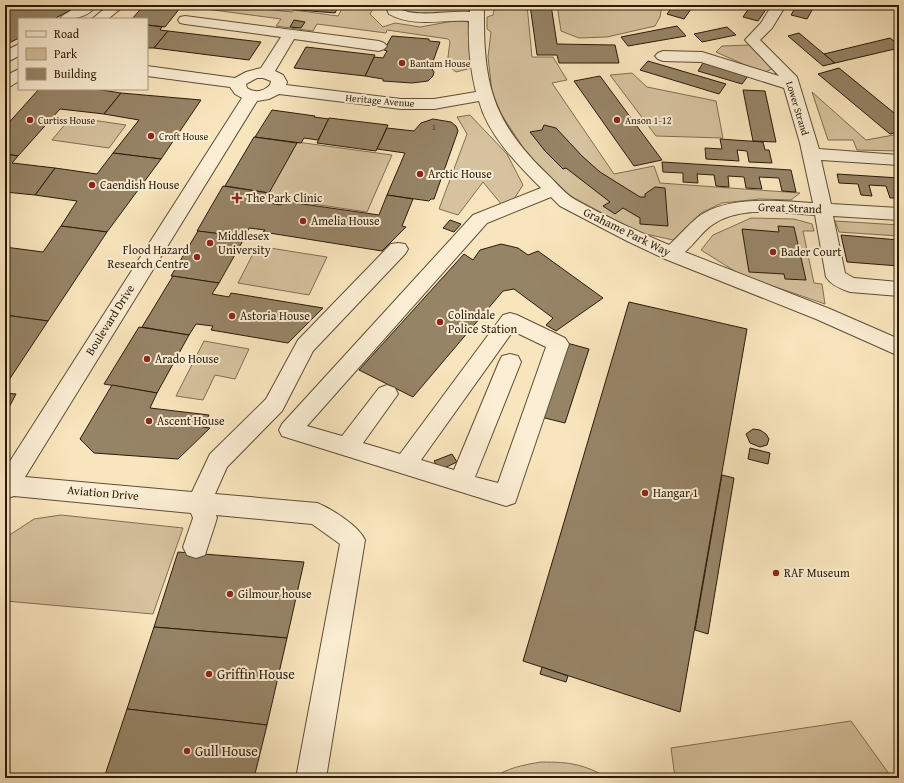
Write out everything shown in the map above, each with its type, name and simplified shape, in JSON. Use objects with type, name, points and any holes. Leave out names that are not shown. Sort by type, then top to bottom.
[{"type":"street","points":[[69,18],[90,5]]},
{"type":"street","points":[[100,18],[118,5]]},
{"type":"street","points":[[392,5],[394,11],[401,16],[414,18],[456,16],[477,11]]},
{"type":"street","name":"Lower Strand","points":[[779,5],[767,25],[752,40],[789,77],[811,154],[836,277],[850,286],[898,292]]},
{"type":"street","name":"Grahame Park Way","points":[[477,11],[476,44],[479,72],[485,95],[496,123],[520,157],[566,202],[634,237],[672,254],[823,314],[899,348]]},
{"type":"street","points":[[185,20],[378,46]]},
{"type":"street","points":[[266,73],[290,34]]},
{"type":"street","points":[[5,58],[18,50]]},
{"type":"street","points":[[663,56],[702,57],[791,85]]},
{"type":"street","points":[[148,71],[265,94],[276,89],[279,82],[277,78],[266,73],[247,76],[245,89]]},
{"type":"street","points":[[5,83],[18,75]]},
{"type":"street","name":"Boulevard Drive","points":[[6,486],[245,89]]},
{"type":"street","name":"Heritage Avenue","points":[[276,89],[401,104],[434,104],[485,95]]},
{"type":"street","points":[[811,154],[899,160]]},
{"type":"street","points":[[405,465],[510,320],[558,344],[506,496],[290,430],[480,219],[553,190]]},
{"type":"street","name":"Great Strand","points":[[672,254],[705,221],[729,210],[760,206],[899,214]]},
{"type":"street","points":[[196,547],[205,518],[199,502],[218,461],[274,405],[305,346],[398,249]]},
{"type":"street","points":[[462,483],[510,362]]},
{"type":"street","points":[[347,447],[387,394]]},
{"type":"street","name":"Aviation Drive","points":[[6,486],[199,502],[317,514],[353,540],[311,778]]},
{"type":"green space","points":[[176,5],[235,5],[292,12],[294,10],[338,16],[344,5],[374,7],[370,14],[383,27],[395,23],[420,27],[459,20],[468,22],[472,51],[471,68],[456,72],[447,65],[450,41],[448,39],[387,30],[386,33],[317,24],[313,31],[276,26],[281,19]]},
{"type":"green space","points":[[401,5],[468,5],[469,13],[422,15],[400,12]]},
{"type":"green space","points":[[495,5],[527,5],[532,57],[553,57],[567,80],[552,83],[614,174],[654,166],[660,183],[800,193],[791,200],[760,199],[722,203],[701,213],[673,240],[637,232],[569,195],[528,155],[501,114],[492,92],[488,57],[491,32],[487,29],[487,17],[493,15]]},
{"type":"green space","points":[[557,5],[584,5],[620,9],[624,5],[662,6],[660,17],[655,26],[607,37],[579,38],[561,31]]},
{"type":"green space","points":[[749,45],[774,68],[763,73],[716,52],[722,46]]},
{"type":"green space","points":[[632,73],[647,87],[716,101],[723,138],[656,136],[610,75]]},
{"type":"green space","points":[[812,92],[866,140],[899,134],[899,151],[857,150],[853,140],[828,140]]},
{"type":"green space","points":[[470,115],[507,154],[523,185],[512,202],[502,205],[483,182],[458,215],[439,209],[467,134],[457,117]]},
{"type":"green space","points":[[71,117],[126,125],[109,148],[52,140]]},
{"type":"green space","points":[[297,142],[392,155],[367,212],[266,197]]},
{"type":"green space","points":[[751,218],[794,219],[812,224],[814,231],[803,231],[814,283],[822,284],[825,304],[741,275],[701,250],[713,235]]},
{"type":"green space","points":[[835,221],[899,225],[899,236],[839,232]]},
{"type":"green space","points":[[257,246],[327,257],[309,295],[238,283]]},
{"type":"green space","points":[[204,341],[249,349],[235,379],[215,375],[203,400],[176,396]]},
{"type":"green space","points":[[61,515],[183,528],[153,614],[5,601],[5,538],[34,519]]},
{"type":"green space","points":[[851,721],[892,778],[675,777],[671,748]]},
{"type":"green space","points":[[541,762],[569,763],[584,767],[609,778],[493,778],[510,769]]},
{"type":"building","points":[[5,5],[80,5],[56,18],[18,18],[18,38],[5,45]]},
{"type":"building","points":[[144,5],[180,8],[165,27],[148,25],[148,18],[133,18]]},
{"type":"building","points":[[240,5],[339,5],[335,13]]},
{"type":"building","points":[[530,5],[551,5],[557,44],[615,45],[619,63],[559,63],[557,55],[537,55]]},
{"type":"building","points":[[674,5],[694,5],[684,19],[667,14]]},
{"type":"building","points":[[751,5],[769,5],[758,21],[743,17]]},
{"type":"building","points":[[797,5],[815,5],[807,19],[791,15]]},
{"type":"building","points":[[865,5],[885,5],[883,9]]},
{"type":"building","points":[[294,20],[305,22],[301,28],[290,27]]},
{"type":"building","points":[[148,25],[162,27],[160,30],[168,31],[154,48],[148,48]]},
{"type":"building","points":[[677,26],[686,36],[628,46],[621,37]]},
{"type":"building","points":[[727,27],[736,35],[702,42],[694,34]]},
{"type":"building","points":[[168,31],[261,42],[249,60],[154,48]]},
{"type":"building","points":[[799,33],[835,63],[823,66],[788,36]]},
{"type":"building","name":"Bantam House","points":[[392,36],[429,39],[429,41],[440,42],[431,67],[434,72],[433,76],[428,81],[412,83],[383,81],[383,79],[365,76],[374,57],[383,58],[387,51],[384,50]]},
{"type":"building","points":[[890,38],[899,45],[899,48],[835,63],[824,54]]},
{"type":"building","points":[[306,47],[375,55],[365,76],[294,68]]},
{"type":"building","points":[[648,61],[726,84],[719,94],[640,70]]},
{"type":"building","points":[[703,63],[748,76],[742,84],[698,71]]},
{"type":"building","points":[[839,68],[899,117],[899,132],[890,134],[818,74]]},
{"type":"building","name":"Anson 1-12","points":[[600,76],[662,160],[634,166],[574,81]]},
{"type":"building","name":"Curtiss House","points":[[38,90],[102,90],[121,93],[104,114],[60,109],[18,156],[5,154],[5,127]]},
{"type":"building","points":[[743,90],[765,91],[776,142],[753,141]]},
{"type":"building","name":"Croft House","points":[[121,93],[201,100],[161,159],[113,153],[139,120],[104,114]]},
{"type":"building","points":[[272,110],[329,119],[318,140],[304,138],[301,143],[255,137]]},
{"type":"building","points":[[329,118],[388,125],[376,151],[317,143]]},
{"type":"building","name":"Arctic House","points":[[433,119],[451,122],[456,126],[458,131],[434,199],[429,201],[387,195],[405,153],[377,149],[387,128],[414,131],[421,123]]},
{"type":"building","points":[[544,125],[556,128],[582,156],[600,172],[640,197],[645,197],[645,194],[655,187],[665,188],[668,226],[640,224],[640,218],[623,208],[615,214],[603,206],[610,202],[566,168],[563,169],[545,151],[530,132],[542,130]]},
{"type":"building","points":[[254,137],[297,143],[269,193],[225,186]]},
{"type":"building","points":[[720,139],[763,142],[765,150],[769,150],[772,163],[749,162],[747,151],[737,150],[739,161],[706,159],[705,148],[722,149]]},
{"type":"building","name":"Caendish House","points":[[113,153],[161,159],[107,232],[61,226],[77,201],[35,195],[55,168],[97,174]]},
{"type":"building","points":[[5,154],[18,156],[12,163],[55,168],[35,195],[5,192]]},
{"type":"building","points":[[662,162],[791,170],[796,192],[782,191],[779,178],[759,177],[762,189],[746,188],[744,177],[728,176],[729,187],[716,186],[714,175],[697,174],[698,183],[683,182],[683,173],[663,172]]},
{"type":"building","points":[[837,174],[899,178],[899,198],[890,198],[886,186],[869,185],[872,196],[861,195],[858,184],[839,183]]},
{"type":"building","name":"Amelia House","points":[[223,186],[269,193],[264,202],[281,205],[282,201],[379,215],[387,195],[413,199],[402,226],[406,227],[382,251],[263,232],[265,230],[249,228],[245,237],[197,231]]},
{"type":"building","points":[[450,220],[461,224],[454,232],[443,228]]},
{"type":"building","points":[[61,226],[107,232],[48,321],[5,315],[5,247],[43,252]]},
{"type":"building","name":"Bader Court","points":[[778,226],[794,227],[806,280],[785,279],[784,274],[749,272],[742,229],[779,232]]},
{"type":"building","points":[[198,231],[245,237],[219,283],[171,276]]},
{"type":"building","points":[[841,235],[899,240],[899,266],[847,262]]},
{"type":"building","name":"Colindale Police Station","points":[[501,244],[518,248],[528,255],[538,251],[603,298],[556,331],[546,325],[553,318],[514,289],[503,291],[413,397],[359,370],[464,254],[473,260],[480,250]]},
{"type":"building","name":"Astoria House","points":[[173,276],[219,283],[212,294],[229,297],[231,293],[323,308],[288,343],[211,330],[213,326],[196,324],[189,335],[142,327]]},
{"type":"building","name":"Hangar 1","points":[[629,302],[747,329],[680,712],[523,661]]},
{"type":"building","points":[[5,315],[48,321],[5,386]]},
{"type":"building","name":"Arado House","points":[[139,327],[189,335],[157,393],[104,384]]},
{"type":"building","points":[[567,343],[589,349],[565,423],[541,417]]},
{"type":"building","name":"Ascent House","points":[[112,385],[157,393],[150,408],[209,415],[203,427],[210,428],[178,459],[94,453],[80,439]]},
{"type":"building","points":[[5,393],[16,394],[5,415]]},
{"type":"building","points":[[753,429],[760,430],[766,434],[769,439],[767,445],[760,447],[750,443],[746,434]]},
{"type":"building","points":[[750,448],[770,453],[768,464],[748,459]]},
{"type":"building","points":[[452,454],[457,462],[440,470],[434,461]]},
{"type":"building","points":[[722,475],[734,478],[708,634],[695,630]]},
{"type":"building","name":"Gilmour house","points":[[178,552],[304,562],[287,638],[154,627]]},
{"type":"building","name":"Griffin House","points":[[154,627],[287,638],[267,725],[127,709]]},
{"type":"building","points":[[542,667],[568,676],[566,682],[540,674]]},
{"type":"building","name":"Gull House","points":[[127,709],[267,725],[254,778],[104,778]]},
{"type":"place","name":"Bantam House","points":[[402,63]]},
{"type":"place","name":"Curtiss House","points":[[30,120]]},
{"type":"place","name":"Anson 1-12","points":[[617,120]]},
{"type":"place","name":"Croft House","points":[[151,136]]},
{"type":"place","name":"Arctic House","points":[[420,174]]},
{"type":"place","name":"Caendish House","points":[[92,185]]},
{"type":"place","name":"The Park Clinic","points":[[237,198]]},
{"type":"place","name":"Amelia House","points":[[303,221]]},
{"type":"place","name":"Middlesex University","points":[[210,243]]},
{"type":"place","name":"Bader Court","points":[[773,252]]},
{"type":"place","name":"Flood Hazard Research Centre","points":[[197,257]]},
{"type":"place","name":"Astoria House","points":[[232,316]]},
{"type":"place","name":"Colindale Police Station","points":[[440,322]]},
{"type":"place","name":"Arado House","points":[[147,359]]},
{"type":"place","name":"Ascent House","points":[[149,421]]},
{"type":"place","name":"Hangar 1","points":[[645,493]]},
{"type":"place","name":"RAF Museum","points":[[776,573]]},
{"type":"place","name":"Gilmour house","points":[[230,594]]},
{"type":"place","name":"Griffin House","points":[[209,674]]},
{"type":"place","name":"Gull House","points":[[187,751]]}]
